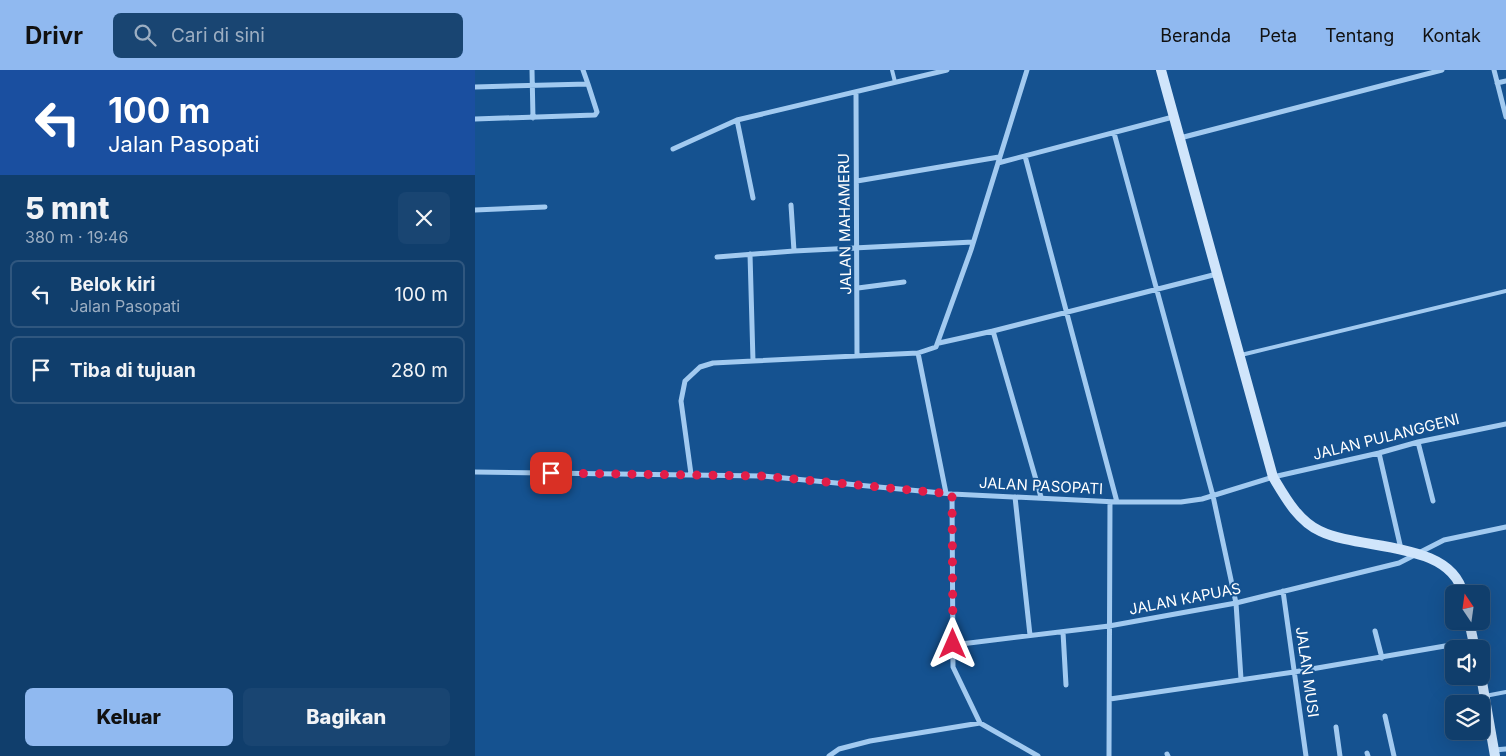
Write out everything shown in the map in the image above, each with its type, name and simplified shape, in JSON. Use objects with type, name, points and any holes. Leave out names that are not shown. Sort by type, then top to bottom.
[{"type":"main road","points":[[1161,70],[1273,477],[1289,504],[1319,531],[1340,538],[1417,554],[1449,568],[1460,585]]},
{"type":"main road","points":[[1490,724],[1495,753]]},
{"type":"street","points":[[532,70],[533,118]]},
{"type":"street","points":[[475,119],[595,115],[597,112],[583,70]]},
{"type":"street","points":[[673,149],[737,120],[947,70]]},
{"type":"street","points":[[939,343],[1027,70]]},
{"type":"street","points":[[1180,138],[1442,70]]},
{"type":"street","points":[[1494,70],[1506,117]]},
{"type":"street","points":[[1497,83],[1506,82]]},
{"type":"street","points":[[475,87],[588,84]]},
{"type":"street","name":"JALAN MAHAMERU","points":[[856,93],[857,354]]},
{"type":"street","points":[[857,181],[1025,156],[1174,116]]},
{"type":"street","points":[[737,120],[753,198]]},
{"type":"street","points":[[1114,133],[1213,496],[1236,603],[1241,679]]},
{"type":"street","points":[[1025,156],[1117,502]]},
{"type":"street","points":[[791,205],[794,251]]},
{"type":"street","points":[[475,210],[545,208]]},
{"type":"street","points":[[717,257],[973,242]]},
{"type":"street","points":[[750,254],[753,360]]},
{"type":"street","points":[[691,474],[681,400],[685,381],[700,367],[713,363],[753,360],[857,354],[918,353],[932,349],[939,343],[1067,314],[1217,274]]},
{"type":"street","points":[[858,288],[904,282]]},
{"type":"street","points":[[993,331],[1041,497]]},
{"type":"street","points":[[918,353],[949,494],[953,667],[980,723],[1038,756]]},
{"type":"street","name":"JALAN PULANGGENI","points":[[1273,477],[1419,442],[1506,424]]},
{"type":"street","points":[[1419,442],[1433,501]]},
{"type":"street","points":[[1379,453],[1401,550]]},
{"type":"street","name":"JALAN PASOPATI","points":[[475,472],[763,476],[949,494],[1041,497],[1110,502],[1181,502],[1213,496],[1273,477]]},
{"type":"street","points":[[1015,497],[1030,635]]},
{"type":"street","points":[[1109,756],[1110,502]]},
{"type":"street","name":"JALAN KAPUAS","points":[[953,644],[1109,626],[1236,603],[1399,563],[1444,540],[1506,527]]},
{"type":"street","name":"JALAN MUSI","points":[[1283,591],[1306,756]]},
{"type":"street","points":[[1375,631],[1382,658]]},
{"type":"street","points":[[1063,632],[1066,685]]},
{"type":"street","points":[[1110,699],[1445,649]]},
{"type":"street","points":[[1385,716],[1394,756]]},
{"type":"street","points":[[829,756],[839,749],[846,747],[980,723]]},
{"type":"street","points":[[1336,727],[1340,756]]},
{"type":"street","points":[[1495,753],[1506,748]]},
{"type":"lane","points":[[892,70],[895,82]]},
{"type":"lane","points":[[1239,355],[1506,291]]},
{"type":"lane","points":[[1490,695],[1506,692]]},
{"type":"route","points":[[551,473],[763,476],[952,494],[953,644]]}]
